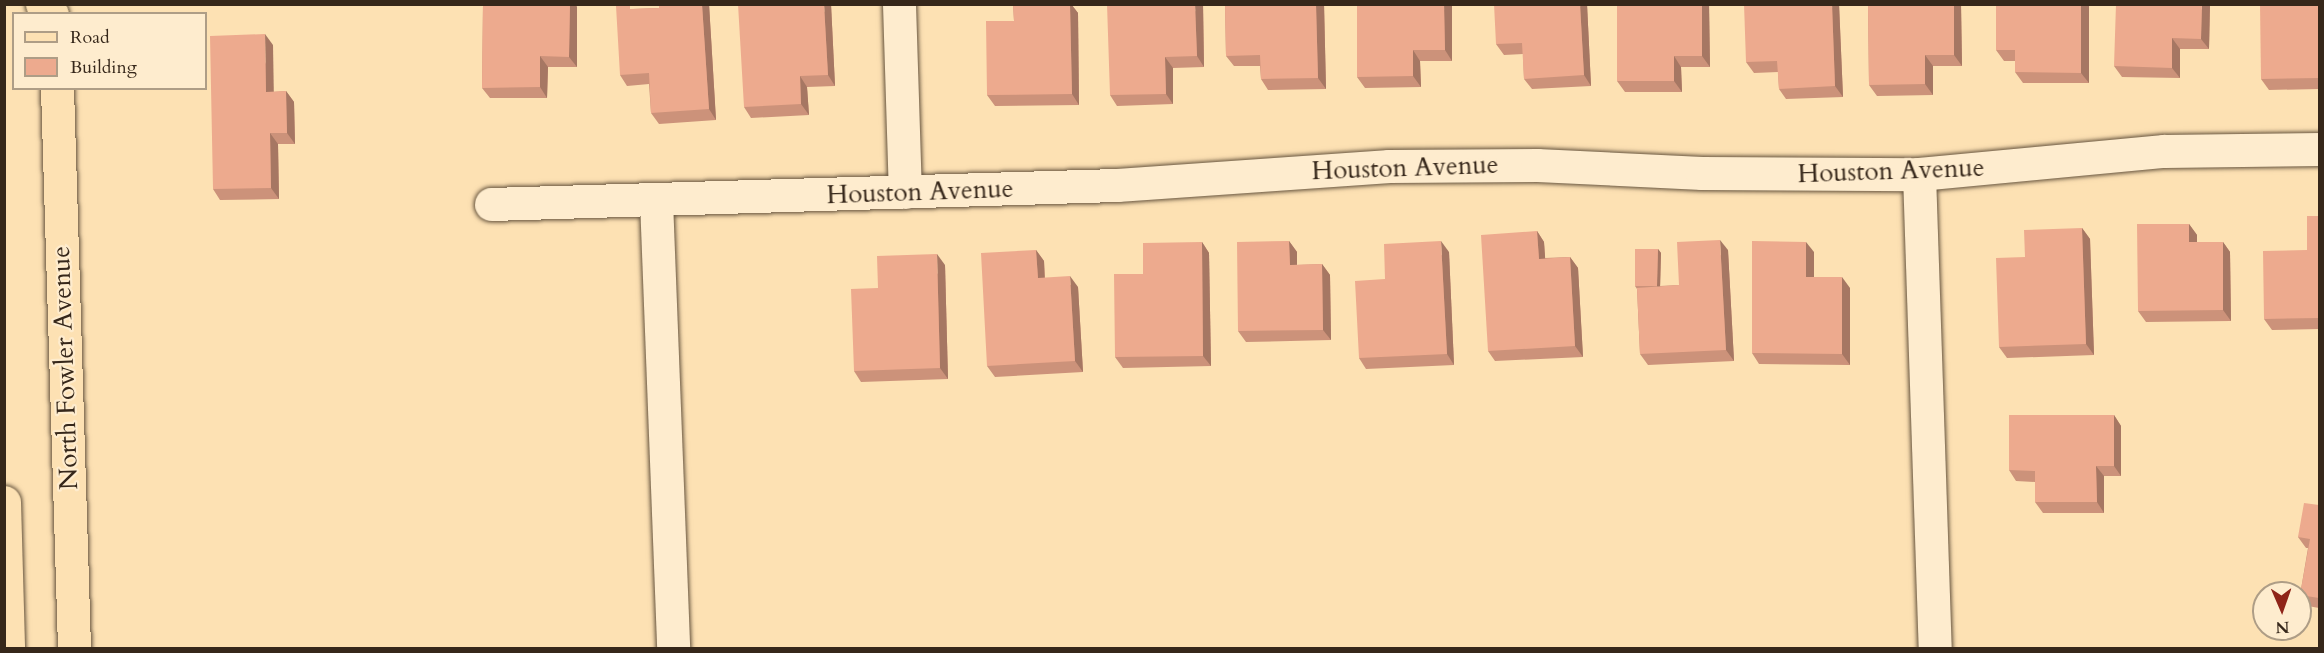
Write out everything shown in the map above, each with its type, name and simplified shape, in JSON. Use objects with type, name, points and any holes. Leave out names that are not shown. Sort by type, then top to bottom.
[{"type":"main road","name":"North Fowler Avenue","points":[[57,90],[74,648]]},
{"type":"main road","points":[[4,502],[8,648]]},
{"type":"street","points":[[900,4],[906,192]]},
{"type":"street","name":"Houston Avenue","points":[[491,204],[1117,185],[1389,166],[1537,165],[1702,173],[1919,174],[2163,151],[2319,148]]},
{"type":"street","points":[[1919,174],[1935,648]]},
{"type":"street","points":[[656,200],[673,648]]},
{"type":"building","points":[[483,4],[570,4],[569,57],[540,56],[540,87],[482,88]]},
{"type":"building","points":[[659,4],[702,4],[709,109],[651,113],[649,73],[620,75],[616,6],[630,5],[630,9],[659,8]]},
{"type":"building","points":[[738,4],[824,4],[828,75],[800,76],[801,104],[744,107]]},
{"type":"building","points":[[1013,4],[1070,4],[1072,94],[987,95],[986,21],[1014,21]]},
{"type":"building","points":[[1107,4],[1195,4],[1197,56],[1165,57],[1166,94],[1110,95]]},
{"type":"building","points":[[1225,4],[1316,4],[1318,78],[1261,79],[1260,55],[1226,56]]},
{"type":"building","points":[[1357,4],[1444,4],[1445,50],[1413,50],[1413,76],[1357,77]]},
{"type":"building","points":[[1494,4],[1580,4],[1584,75],[1524,79],[1522,43],[1496,44]]},
{"type":"building","points":[[1617,4],[1702,4],[1702,56],[1674,56],[1674,81],[1617,81]]},
{"type":"building","points":[[1744,4],[1832,4],[1835,86],[1779,89],[1777,61],[1746,62]]},
{"type":"building","points":[[1868,4],[1954,4],[1954,55],[1925,55],[1925,84],[1869,85]]},
{"type":"building","points":[[1996,4],[2081,4],[2081,73],[2015,72],[2015,50],[1996,50]]},
{"type":"building","points":[[2116,4],[2202,4],[2201,39],[2172,38],[2172,68],[2114,66]]},
{"type":"building","points":[[2260,4],[2319,4],[2319,78],[2261,79]]},
{"type":"building","points":[[265,34],[266,92],[286,91],[287,133],[270,133],[271,188],[213,189],[210,36]]},
{"type":"building","points":[[2307,216],[2319,216],[2319,318],[2264,319],[2263,251],[2307,250]]},
{"type":"building","points":[[2137,224],[2189,224],[2189,242],[2223,242],[2223,310],[2138,311]]},
{"type":"building","points":[[2082,228],[2086,344],[1999,347],[1996,258],[2025,257],[2024,230]]},
{"type":"building","points":[[1537,231],[1539,259],[1570,257],[1575,346],[1488,351],[1481,235]]},
{"type":"building","points":[[1720,240],[1726,350],[1640,354],[1637,288],[1679,285],[1677,242]]},
{"type":"building","points":[[1289,241],[1290,265],[1322,264],[1323,330],[1238,331],[1237,242]]},
{"type":"building","points":[[1441,241],[1447,354],[1359,358],[1355,281],[1385,279],[1384,244]]},
{"type":"building","points":[[1752,241],[1806,242],[1806,277],[1842,277],[1842,354],[1752,353]]},
{"type":"building","points":[[1202,242],[1203,356],[1115,357],[1114,274],[1143,274],[1143,243]]},
{"type":"building","points":[[1635,249],[1658,249],[1657,286],[1635,286]]},
{"type":"building","points":[[1036,250],[1038,278],[1070,276],[1075,361],[987,366],[981,253]]},
{"type":"building","points":[[937,254],[940,368],[854,371],[851,289],[878,288],[877,256]]},
{"type":"building","points":[[2009,415],[2114,415],[2114,466],[2096,466],[2097,502],[2035,502],[2035,471],[2009,470]]},
{"type":"building","points":[[2304,503],[2319,505],[2319,598],[2312,597],[2312,581],[2302,581],[2310,539],[2298,537]]}]
